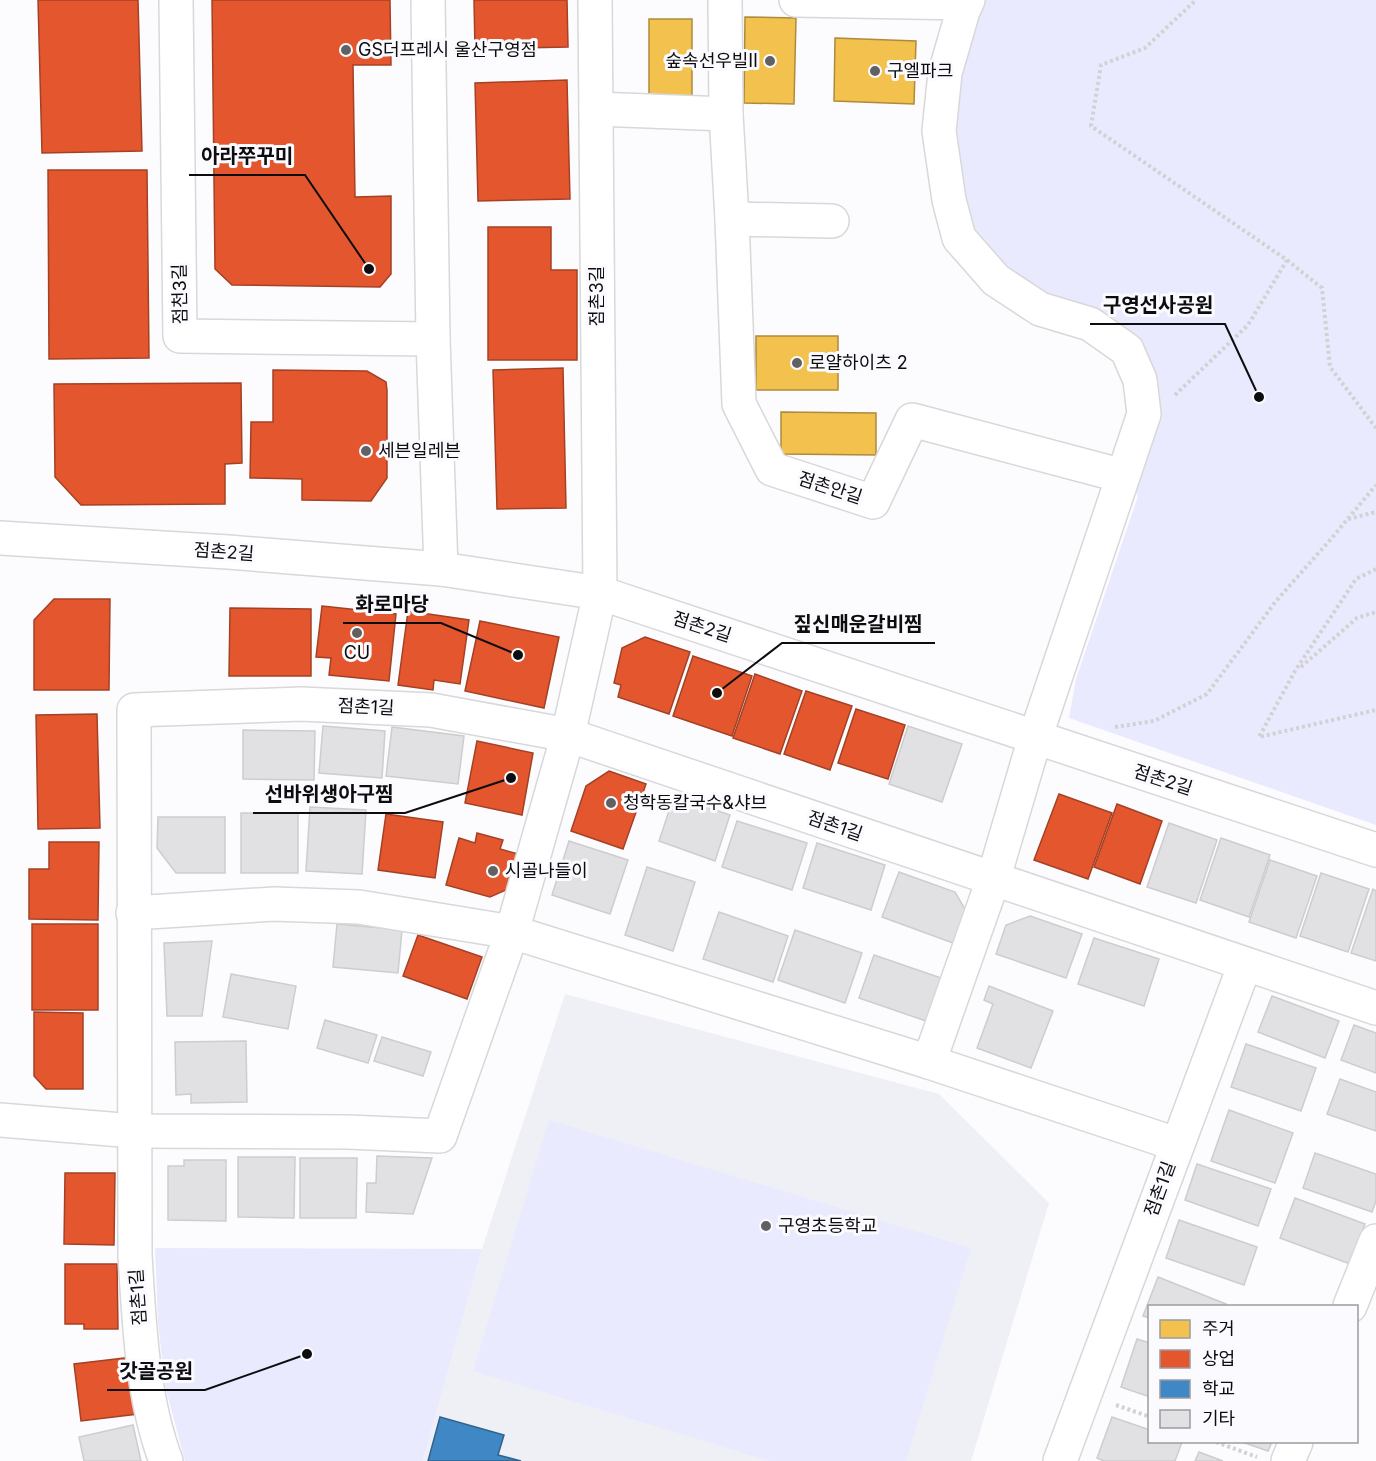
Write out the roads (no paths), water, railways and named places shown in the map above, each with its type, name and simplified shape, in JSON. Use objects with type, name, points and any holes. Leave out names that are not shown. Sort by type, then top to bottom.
[{"type":"street","name":"점천3길","points":[[176,0],[180,336],[433,339]]},
{"type":"street","points":[[428,0],[433,339],[441,569]]},
{"type":"street","name":"점촌3길","points":[[512,932],[568,735],[600,593],[595,0]]},
{"type":"street","name":"점촌안길","points":[[725,0],[726,114],[739,404],[772,469],[873,502],[912,420],[1123,476]]},
{"type":"street","points":[[796,0],[967,1],[945,73],[939,131],[949,200],[959,238],[996,280],[1040,309],[1090,324],[1127,350],[1140,380],[1144,414],[1035,738],[993,880],[929,1062]]},
{"type":"street","points":[[596,109],[726,114]]},
{"type":"street","points":[[732,219],[832,221]]},
{"type":"street","name":"점촌2길","points":[[0,538],[228,552],[441,569],[600,593],[1376,850]]},
{"type":"street","name":"점촌1길","points":[[166,1461],[151,1400],[139,1325],[135,1255],[134,710],[301,704],[431,710],[568,735],[1245,964],[1176,1144],[1060,1461]]},
{"type":"street","points":[[133,913],[274,904],[359,907],[512,932],[929,1062],[1176,1144]]},
{"type":"street","points":[[0,1120],[134,1131],[348,1132],[440,1136],[512,932]]},
{"type":"street","points":[[1245,964],[1376,1008]]},
{"type":"street","points":[[1350,1305],[1376,1242]]},
{"type":"street","points":[[1273,1459],[1295,1443]]},
{"type":"place","name":"GS더프레시 울산구영점","points":[[346,50]]},
{"type":"place","name":"숲속선우빌Ⅱ","points":[[770,61]]},
{"type":"place","name":"구엘파크","points":[[875,71]]},
{"type":"place","name":"아라쭈꾸미","points":[[369,269]]},
{"type":"place","name":"로얄하이츠 2","points":[[797,363]]},
{"type":"place","name":"구영선사공원","points":[[1259,397]]},
{"type":"place","name":"세븐일레븐","points":[[366,451]]},
{"type":"place","name":"CU","points":[[357,633]]},
{"type":"place","name":"화로마당","points":[[518,655]]},
{"type":"place","name":"짚신매운갈비찜","points":[[717,693]]},
{"type":"place","name":"선바위생아구찜","points":[[511,778]]},
{"type":"place","name":"청학동칼국수&샤브","points":[[611,803]]},
{"type":"place","name":"시골나들이","points":[[493,871]]},
{"type":"place","name":"구영초등학교","points":[[766,1226]]},
{"type":"place","name":"갓골공원","points":[[307,1354]]}]
